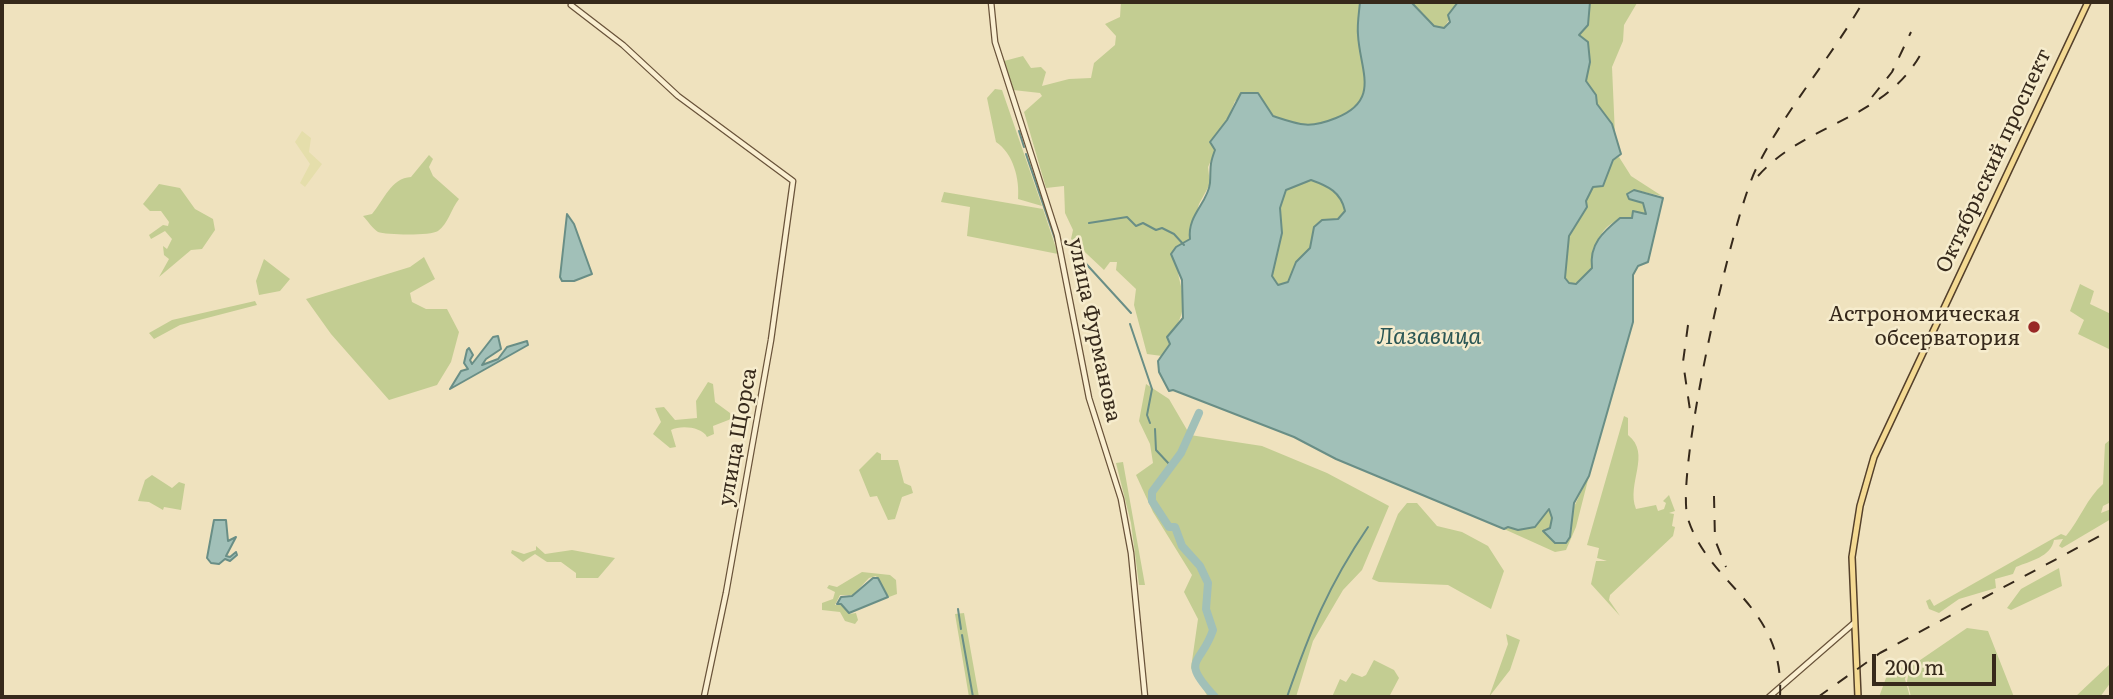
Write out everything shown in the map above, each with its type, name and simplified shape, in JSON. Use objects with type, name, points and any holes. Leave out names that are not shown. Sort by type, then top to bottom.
[{"type":"main road","name":"улица Фурманова","points":[[991,2],[998,55],[1058,235],[1089,398],[1123,509],[1131,553],[1145,697]]},
{"type":"main road","name":"Октябрьский проспект","points":[[1858,697],[1853,547],[1874,457],[2088,2]]},
{"type":"main road","name":"улица Щорса","points":[[571,5],[623,45],[678,96],[793,181],[771,340],[725,603],[704,697]]},
{"type":"main road","points":[[1769,697],[1854,623]]},
{"type":"shaded area","points":[[302,131],[311,138],[309,152],[322,164],[305,187],[300,183],[310,164],[295,142]]},
{"type":"green space","points":[[1121,2],[1360,2],[1359,48],[1365,83],[1359,102],[1350,111],[1318,124],[1297,123],[1273,116],[1258,93],[1235,101],[1227,120],[1216,134],[1216,150],[1208,167],[1210,184],[1199,204],[1190,239],[1176,247],[1182,314],[1162,356],[1147,354],[1134,305],[1136,289],[1116,270],[1117,262],[1110,262],[1104,270],[1071,239],[1073,230],[1065,213],[1064,186],[1046,188],[1024,112],[1042,96],[1040,93],[1013,90],[1004,61],[1023,56],[1031,68],[1041,67],[1046,72],[1042,86],[1069,79],[1091,78],[1094,63],[1115,45],[1116,36],[1105,24],[1120,17]]},
{"type":"green space","points":[[1411,2],[1458,4],[1444,28],[1434,27]]},
{"type":"green space","points":[[1590,2],[1637,3],[1624,25],[1623,41],[1612,67],[1615,135],[1586,81],[1590,62],[1578,36],[1588,25]]},
{"type":"green space","points":[[995,89],[1002,90],[1042,206],[1018,199],[1014,167],[1007,153],[996,142],[987,98]]},
{"type":"green space","points":[[429,155],[433,159],[429,167],[433,176],[459,199],[444,224],[438,231],[427,234],[378,232],[363,216],[372,214],[393,185],[411,177]]},
{"type":"green space","points":[[1619,157],[1631,176],[1662,196],[1639,191],[1629,199],[1643,203],[1646,214],[1622,219],[1606,228],[1585,279],[1569,283],[1565,278],[1569,236],[1587,207],[1586,201],[1593,187],[1603,186],[1613,160]]},
{"type":"green space","points":[[1311,180],[1333,191],[1345,211],[1338,219],[1322,220],[1312,237],[1310,248],[1296,262],[1288,282],[1278,285],[1272,276],[1282,233],[1280,208],[1286,190]]},
{"type":"green space","points":[[159,184],[180,188],[195,209],[213,219],[215,230],[202,249],[191,250],[159,277],[169,259],[164,255],[163,246],[167,249],[172,239],[165,231],[151,239],[149,235],[163,225],[168,226],[169,222],[161,211],[150,211],[143,204]]},
{"type":"green space","points":[[944,192],[1043,209],[1058,254],[967,236],[970,207],[941,202]]},
{"type":"green space","points":[[424,257],[435,279],[410,293],[412,302],[426,309],[447,309],[459,332],[451,362],[437,385],[389,400],[331,334],[306,299],[410,267]]},
{"type":"green space","points":[[264,259],[290,279],[280,291],[259,295],[256,281]]},
{"type":"green space","points":[[2080,284],[2094,291],[2090,304],[2111,314],[2111,350],[2078,334],[2084,320],[2070,311]]},
{"type":"green space","points":[[255,301],[257,305],[180,325],[154,339],[149,333],[172,320]]},
{"type":"green space","points":[[708,382],[713,384],[715,402],[730,413],[731,419],[713,426],[714,434],[707,437],[701,431],[691,428],[671,430],[676,447],[670,448],[653,434],[661,422],[655,408],[664,407],[675,420],[697,418],[696,401]]},
{"type":"green space","points":[[1146,384],[1169,399],[1190,435],[1262,446],[1327,473],[1389,506],[1362,570],[1343,590],[1313,641],[1296,697],[1208,697],[1191,668],[1198,619],[1184,592],[1192,575],[1153,512],[1136,475],[1153,463],[1150,444],[1139,421]]},
{"type":"green space","points":[[1624,416],[1628,418],[1628,435],[1638,451],[1634,489],[1636,509],[1656,505],[1658,511],[1664,509],[1666,503],[1663,501],[1669,495],[1675,511],[1669,513],[1674,514],[1672,526],[1675,527],[1673,536],[1610,595],[1609,600],[1620,616],[1591,584],[1596,561],[1607,561],[1597,558],[1599,548],[1587,545]]},
{"type":"green space","points":[[2111,439],[2111,502],[2103,506],[2101,513],[2111,509],[2111,519],[2062,548],[2059,546],[2063,539],[2054,540],[2049,551],[2016,567],[2013,574],[1995,579],[1996,588],[1959,599],[1939,613],[1929,609],[1926,601],[1930,599],[1934,606],[2061,534],[2066,536],[2103,484],[2105,444]]},
{"type":"green space","points":[[877,452],[881,454],[881,460],[898,460],[904,483],[911,486],[913,493],[902,497],[895,519],[888,520],[877,496],[870,497],[859,470]]},
{"type":"green space","points":[[1123,462],[1145,585],[1139,585],[1131,523],[1116,463]]},
{"type":"green space","points":[[152,475],[172,488],[179,482],[185,484],[181,510],[164,507],[163,510],[149,502],[138,501],[145,480]]},
{"type":"green space","points":[[1589,476],[1576,527],[1566,550],[1555,552],[1504,529],[1539,522],[1549,508],[1552,518],[1550,528],[1544,529],[1555,543]]},
{"type":"green space","points":[[1407,503],[1417,503],[1437,526],[1462,532],[1488,546],[1504,571],[1491,609],[1448,585],[1379,582],[1372,579],[1398,514]]},
{"type":"green space","points":[[536,546],[545,554],[572,550],[615,558],[598,578],[576,578],[576,573],[561,562],[547,562],[535,554],[523,562],[511,553],[512,550],[524,554],[536,550]]},
{"type":"green space","points":[[2059,568],[2062,586],[2011,610],[2007,608],[2021,589]]},
{"type":"green space","points":[[862,572],[890,575],[896,580],[897,594],[889,597],[876,576],[869,578],[853,595],[840,595],[835,605],[842,605],[849,614],[856,613],[858,620],[855,624],[845,621],[840,612],[822,610],[822,603],[833,599],[835,592],[827,588],[829,585],[837,587]]},
{"type":"green space","points":[[964,613],[979,697],[969,697],[955,614]]},
{"type":"green space","points":[[1967,628],[1988,631],[2014,697],[1911,697],[1907,681],[1910,667]]},
{"type":"green space","points":[[1506,634],[1520,640],[1510,670],[1489,697],[1508,644]]},
{"type":"green space","points":[[1374,660],[1394,670],[1399,678],[1389,697],[1332,697],[1340,679],[1346,682],[1352,673],[1362,677],[1366,675]]},
{"type":"green space","points":[[2111,663],[2111,682],[2100,697],[2075,697]]},
{"type":"green space","points":[[1890,667],[1908,668],[1905,679],[1910,697],[1879,697]]},
{"type":"water","name":"Лазавица","points":[[1360,2],[1411,2],[1434,26],[1444,28],[1450,22],[1448,15],[1458,2],[1590,2],[1588,25],[1579,35],[1588,42],[1590,62],[1586,81],[1596,95],[1597,104],[1612,124],[1621,154],[1613,160],[1603,186],[1593,187],[1586,201],[1587,207],[1569,236],[1565,278],[1569,283],[1576,284],[1592,268],[1595,245],[1608,228],[1620,218],[1632,218],[1633,211],[1646,214],[1643,203],[1629,199],[1627,194],[1634,190],[1663,198],[1648,262],[1638,266],[1633,275],[1633,322],[1589,476],[1574,503],[1570,537],[1566,543],[1555,543],[1543,531],[1550,528],[1552,518],[1549,509],[1535,527],[1504,529],[1336,459],[1294,437],[1173,390],[1169,391],[1159,372],[1158,361],[1170,344],[1167,337],[1183,318],[1182,280],[1171,254],[1176,247],[1190,239],[1194,216],[1206,197],[1215,150],[1210,142],[1227,120],[1241,93],[1258,93],[1273,116],[1298,123],[1319,124],[1350,111],[1359,102],[1365,83],[1358,35]],"holes":[[[1311,180],[1337,194],[1345,211],[1338,219],[1322,220],[1314,227],[1310,248],[1296,262],[1288,282],[1278,285],[1272,276],[1282,233],[1280,208],[1286,190]]]},
{"type":"water","points":[[567,214],[574,224],[592,274],[574,281],[562,281],[560,277]]},
{"type":"water","points":[[498,336],[501,349],[482,365],[498,359],[507,347],[527,341],[528,345],[450,389],[461,371],[468,369],[464,363],[467,350],[469,348],[473,355],[470,360],[472,364],[493,337]]},
{"type":"water","points":[[214,520],[226,520],[228,541],[236,537],[226,556],[230,557],[236,552],[237,555],[230,561],[225,559],[219,564],[211,563],[207,558]]},
{"type":"water","points":[[873,578],[878,578],[888,597],[849,613],[841,604],[837,604],[841,597],[852,596]]},
{"type":"waterway","points":[[1019,131],[1024,147]]},
{"type":"waterway","points":[[1026,154],[1056,242]]},
{"type":"waterway","points":[[1089,223],[1127,217],[1136,226],[1143,223],[1156,230],[1162,228],[1174,234],[1184,245]]},
{"type":"waterway","points":[[1068,244],[1131,313]]},
{"type":"waterway","points":[[1130,324],[1152,389],[1147,415],[1150,423]]},
{"type":"waterway","name":"Лазавица","points":[[1199,413],[1181,453],[1152,492],[1152,501],[1169,527],[1175,527],[1182,546],[1200,566],[1208,583],[1206,609],[1213,630],[1195,668],[1215,697]]},
{"type":"waterway","points":[[1155,429],[1156,450],[1170,465]]},
{"type":"waterway","points":[[1287,697],[1321,609],[1368,527]]},
{"type":"waterway","points":[[958,609],[961,629]]},
{"type":"waterway","points":[[962,635],[973,697]]},
{"type":"railway","points":[[1780,697],[1778,666],[1771,640],[1759,618],[1712,563],[1698,542],[1688,519],[1686,493],[1690,452],[1708,343],[1747,193],[1757,167],[1781,125],[1863,2]]},
{"type":"railway","points":[[1872,97],[1892,72],[1911,32]]},
{"type":"railway","points":[[1758,176],[1799,143],[1867,107],[1889,92],[1907,74],[1923,50]]},
{"type":"railway","points":[[1688,325],[1683,362],[1691,417]]},
{"type":"railway","points":[[1714,496],[1715,540],[1726,567]]},
{"type":"railway","points":[[1818,697],[1880,653],[2111,530]]},
{"type":"place","name":"Aстрономическая обсерватория","points":[[2034,327]]}]
